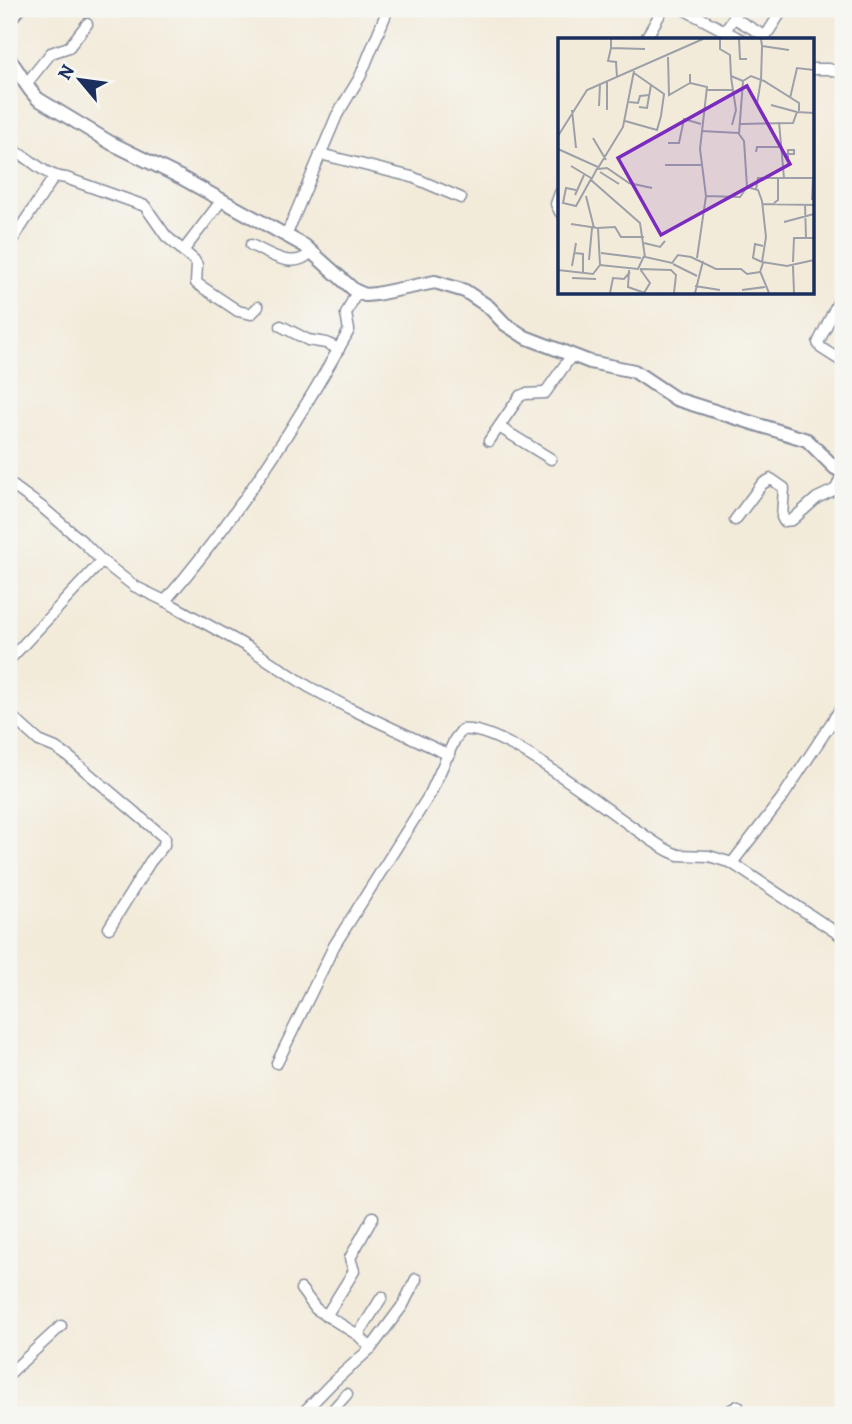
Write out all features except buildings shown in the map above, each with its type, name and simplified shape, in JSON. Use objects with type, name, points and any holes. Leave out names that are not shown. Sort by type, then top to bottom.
[{"type":"street","points":[[9,21],[20,9]]},
{"type":"street","points":[[286,236],[337,115],[360,77],[388,9]]},
{"type":"street","points":[[646,38],[663,9]]},
{"type":"street","points":[[683,9],[738,38]]},
{"type":"street","points":[[725,31],[737,13],[764,38],[783,9]]},
{"type":"street","points":[[26,85],[51,53],[69,47],[87,23]]},
{"type":"street","points":[[9,59],[38,99],[111,143],[286,236],[311,252],[356,291],[365,295],[435,282],[444,283],[465,291],[525,337],[590,362],[634,371],[676,400],[807,440],[835,468],[843,472],[836,489],[817,498],[792,520],[784,521],[784,488],[771,479],[762,484],[735,520]]},
{"type":"street","points":[[814,69],[829,69],[843,74]]},
{"type":"street","points":[[9,150],[21,154],[54,177],[66,178],[145,206],[166,236],[198,265],[197,283],[238,311],[251,314],[258,307]]},
{"type":"street","points":[[320,154],[412,177],[461,198]]},
{"type":"street","points":[[9,245],[54,177]]},
{"type":"street","points":[[183,251],[222,200]]},
{"type":"street","points":[[251,245],[279,258],[294,261],[303,260],[311,252]]},
{"type":"street","points":[[165,600],[225,527],[259,480],[349,330],[346,314],[356,291]]},
{"type":"street","points":[[843,292],[820,334],[818,343],[821,348],[843,362]]},
{"type":"street","points":[[281,327],[309,340],[321,341],[339,349]]},
{"type":"street","points":[[489,441],[520,396],[542,394],[548,390],[572,355]]},
{"type":"street","points":[[499,427],[551,459]]},
{"type":"street","points":[[9,483],[73,533],[102,561],[134,586],[165,600],[246,646],[309,687],[449,755]]},
{"type":"street","points":[[9,660],[102,561]]},
{"type":"street","points":[[732,863],[782,799],[843,705]]},
{"type":"street","points":[[9,714],[39,741],[69,757],[165,838],[164,845],[108,928]]},
{"type":"street","points":[[833,721],[843,731]]},
{"type":"street","points":[[277,1063],[334,946],[411,826],[449,755],[455,738],[462,730],[478,731],[534,757],[668,851],[678,855],[709,856],[732,863],[843,937]]},
{"type":"street","points":[[326,1316],[354,1271],[350,1258],[373,1217]]},
{"type":"street","points":[[305,1414],[371,1348],[403,1305],[416,1279]]},
{"type":"street","points":[[301,1289],[313,1307],[358,1335],[371,1348]]},
{"type":"street","points":[[358,1335],[382,1297]]},
{"type":"street","points":[[9,1374],[61,1326]]},
{"type":"street","points":[[328,1415],[348,1394]]},
{"type":"street","points":[[722,1415],[738,1406]]}]
